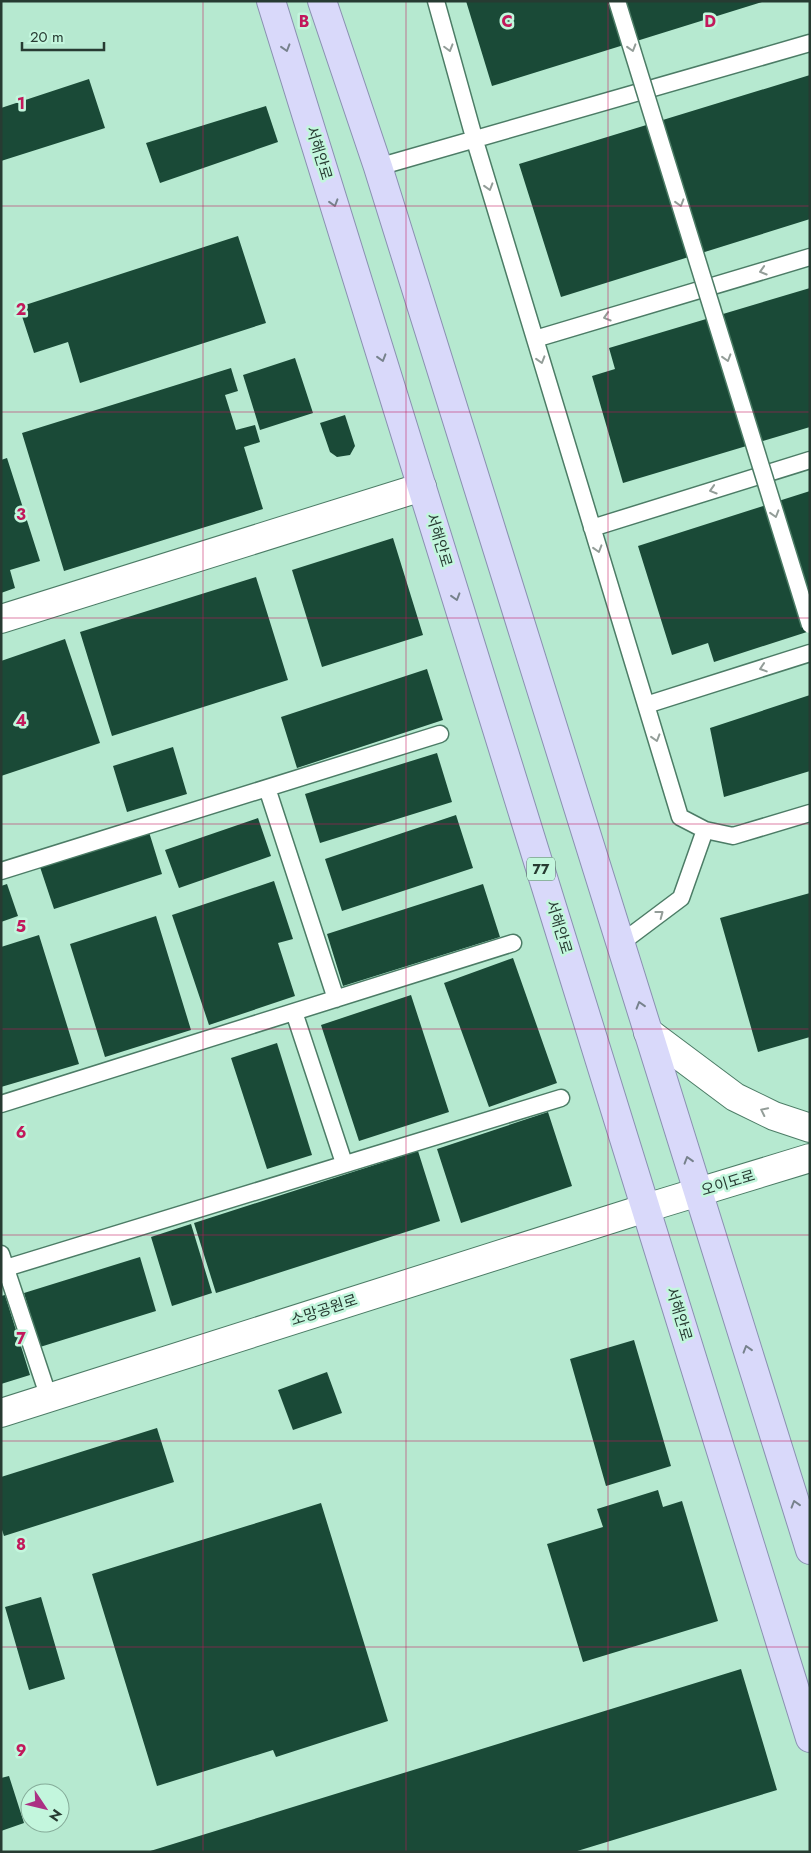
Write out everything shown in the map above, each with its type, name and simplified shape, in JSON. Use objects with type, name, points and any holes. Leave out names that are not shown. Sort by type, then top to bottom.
[{"type":"main road","name":"서해안로","points":[[271,1],[810,1738]]},
{"type":"main road","points":[[322,1],[378,166],[810,1550]]},
{"type":"street","points":[[1,619],[422,487]]},
{"type":"street","points":[[648,1032],[735,1097],[774,1116],[810,1128]]},
{"type":"street","name":"오이도로","points":[[646,1208],[810,1158]]},
{"type":"street","name":"소망공원로","points":[[1,1413],[646,1208]]},
{"type":"lane","points":[[436,1],[475,141],[680,817],[706,830],[733,836],[810,814]]},
{"type":"lane","points":[[617,1],[810,625]]},
{"type":"lane","points":[[378,166],[475,141],[810,44]]},
{"type":"lane","points":[[535,339],[810,257]]},
{"type":"lane","points":[[592,528],[810,460]]},
{"type":"lane","points":[[646,706],[810,653]]},
{"type":"lane","points":[[1,871],[440,734]]},
{"type":"lane","points":[[267,788],[336,999]]},
{"type":"lane","points":[[621,943],[681,898],[706,830]]},
{"type":"lane","points":[[1,1104],[513,944]]},
{"type":"lane","points":[[294,1012],[344,1163]]},
{"type":"lane","points":[[49,1398],[4,1261],[561,1098]]},
{"type":"building","points":[[466,1],[762,1],[762,2],[492,86]]},
{"type":"building","points":[[810,75],[810,219],[561,297],[519,164]]},
{"type":"building","points":[[89,79],[105,128],[1,161],[1,108]]},
{"type":"building","points":[[266,106],[278,142],[160,183],[146,143]]},
{"type":"building","points":[[238,236],[266,323],[80,383],[68,342],[34,353],[19,307]]},
{"type":"building","points":[[810,288],[810,427],[623,483],[592,376],[615,369],[609,348]]},
{"type":"building","points":[[295,358],[313,413],[260,430],[243,375]]},
{"type":"building","points":[[231,368],[238,391],[225,395],[236,430],[255,425],[260,442],[244,447],[263,509],[64,571],[22,433]]},
{"type":"building","points":[[345,415],[355,446],[350,455],[337,457],[330,452],[320,423]]},
{"type":"building","points":[[7,458],[40,561],[10,570],[15,588],[1,593],[1,460]]},
{"type":"building","points":[[810,491],[810,631],[714,662],[708,643],[672,655],[638,546]]},
{"type":"building","points":[[393,538],[423,635],[322,667],[292,570]]},
{"type":"building","points":[[256,577],[288,680],[112,736],[80,632]]},
{"type":"building","points":[[65,639],[100,743],[1,776],[1,661]]},
{"type":"building","points":[[427,669],[443,720],[297,768],[281,717]]},
{"type":"building","points":[[810,695],[810,771],[724,797],[710,728]]},
{"type":"building","points":[[173,747],[187,794],[127,812],[113,766]]},
{"type":"building","points":[[437,753],[452,802],[320,843],[305,794]]},
{"type":"building","points":[[456,815],[473,868],[342,911],[325,859]]},
{"type":"building","points":[[258,818],[271,856],[179,888],[165,850]]},
{"type":"building","points":[[149,832],[162,874],[54,909],[40,867]]},
{"type":"building","points":[[274,881],[293,939],[278,943],[295,996],[209,1025],[172,915]]},
{"type":"building","points":[[7,884],[18,916],[1,922],[1,886]]},
{"type":"building","points":[[483,884],[500,937],[343,986],[327,934]]},
{"type":"building","points":[[810,893],[810,1037],[758,1052],[720,918]]},
{"type":"building","points":[[156,916],[191,1030],[105,1057],[70,944]]},
{"type":"building","points":[[39,935],[79,1064],[1,1087],[1,947]]},
{"type":"building","points":[[513,958],[557,1083],[489,1107],[444,983]]},
{"type":"building","points":[[411,995],[449,1112],[359,1141],[321,1025]]},
{"type":"building","points":[[277,1043],[312,1155],[267,1169],[231,1058]]},
{"type":"building","points":[[548,1112],[572,1186],[461,1223],[437,1149]]},
{"type":"building","points":[[418,1151],[440,1221],[216,1293],[194,1223]]},
{"type":"building","points":[[191,1224],[212,1293],[172,1306],[151,1237]]},
{"type":"building","points":[[140,1257],[156,1311],[40,1347],[24,1293]]},
{"type":"building","points":[[5,1295],[30,1375],[1,1384],[1,1296]]},
{"type":"building","points":[[634,1340],[671,1466],[606,1486],[570,1359]]},
{"type":"building","points":[[327,1372],[342,1413],[293,1430],[278,1390]]},
{"type":"building","points":[[157,1428],[174,1482],[4,1536],[1,1527],[1,1477]]},
{"type":"building","points":[[658,1490],[663,1507],[682,1501],[718,1621],[583,1662],[547,1544],[603,1527],[597,1509]]},
{"type":"building","points":[[321,1503],[388,1721],[276,1757],[273,1750],[157,1786],[92,1574]]},
{"type":"building","points":[[41,1597],[65,1679],[29,1690],[5,1607]]},
{"type":"building","points":[[741,1669],[777,1790],[574,1852],[147,1852]]},
{"type":"building","points":[[9,1776],[20,1810],[20,1824],[1,1831],[1,1778]]}]
